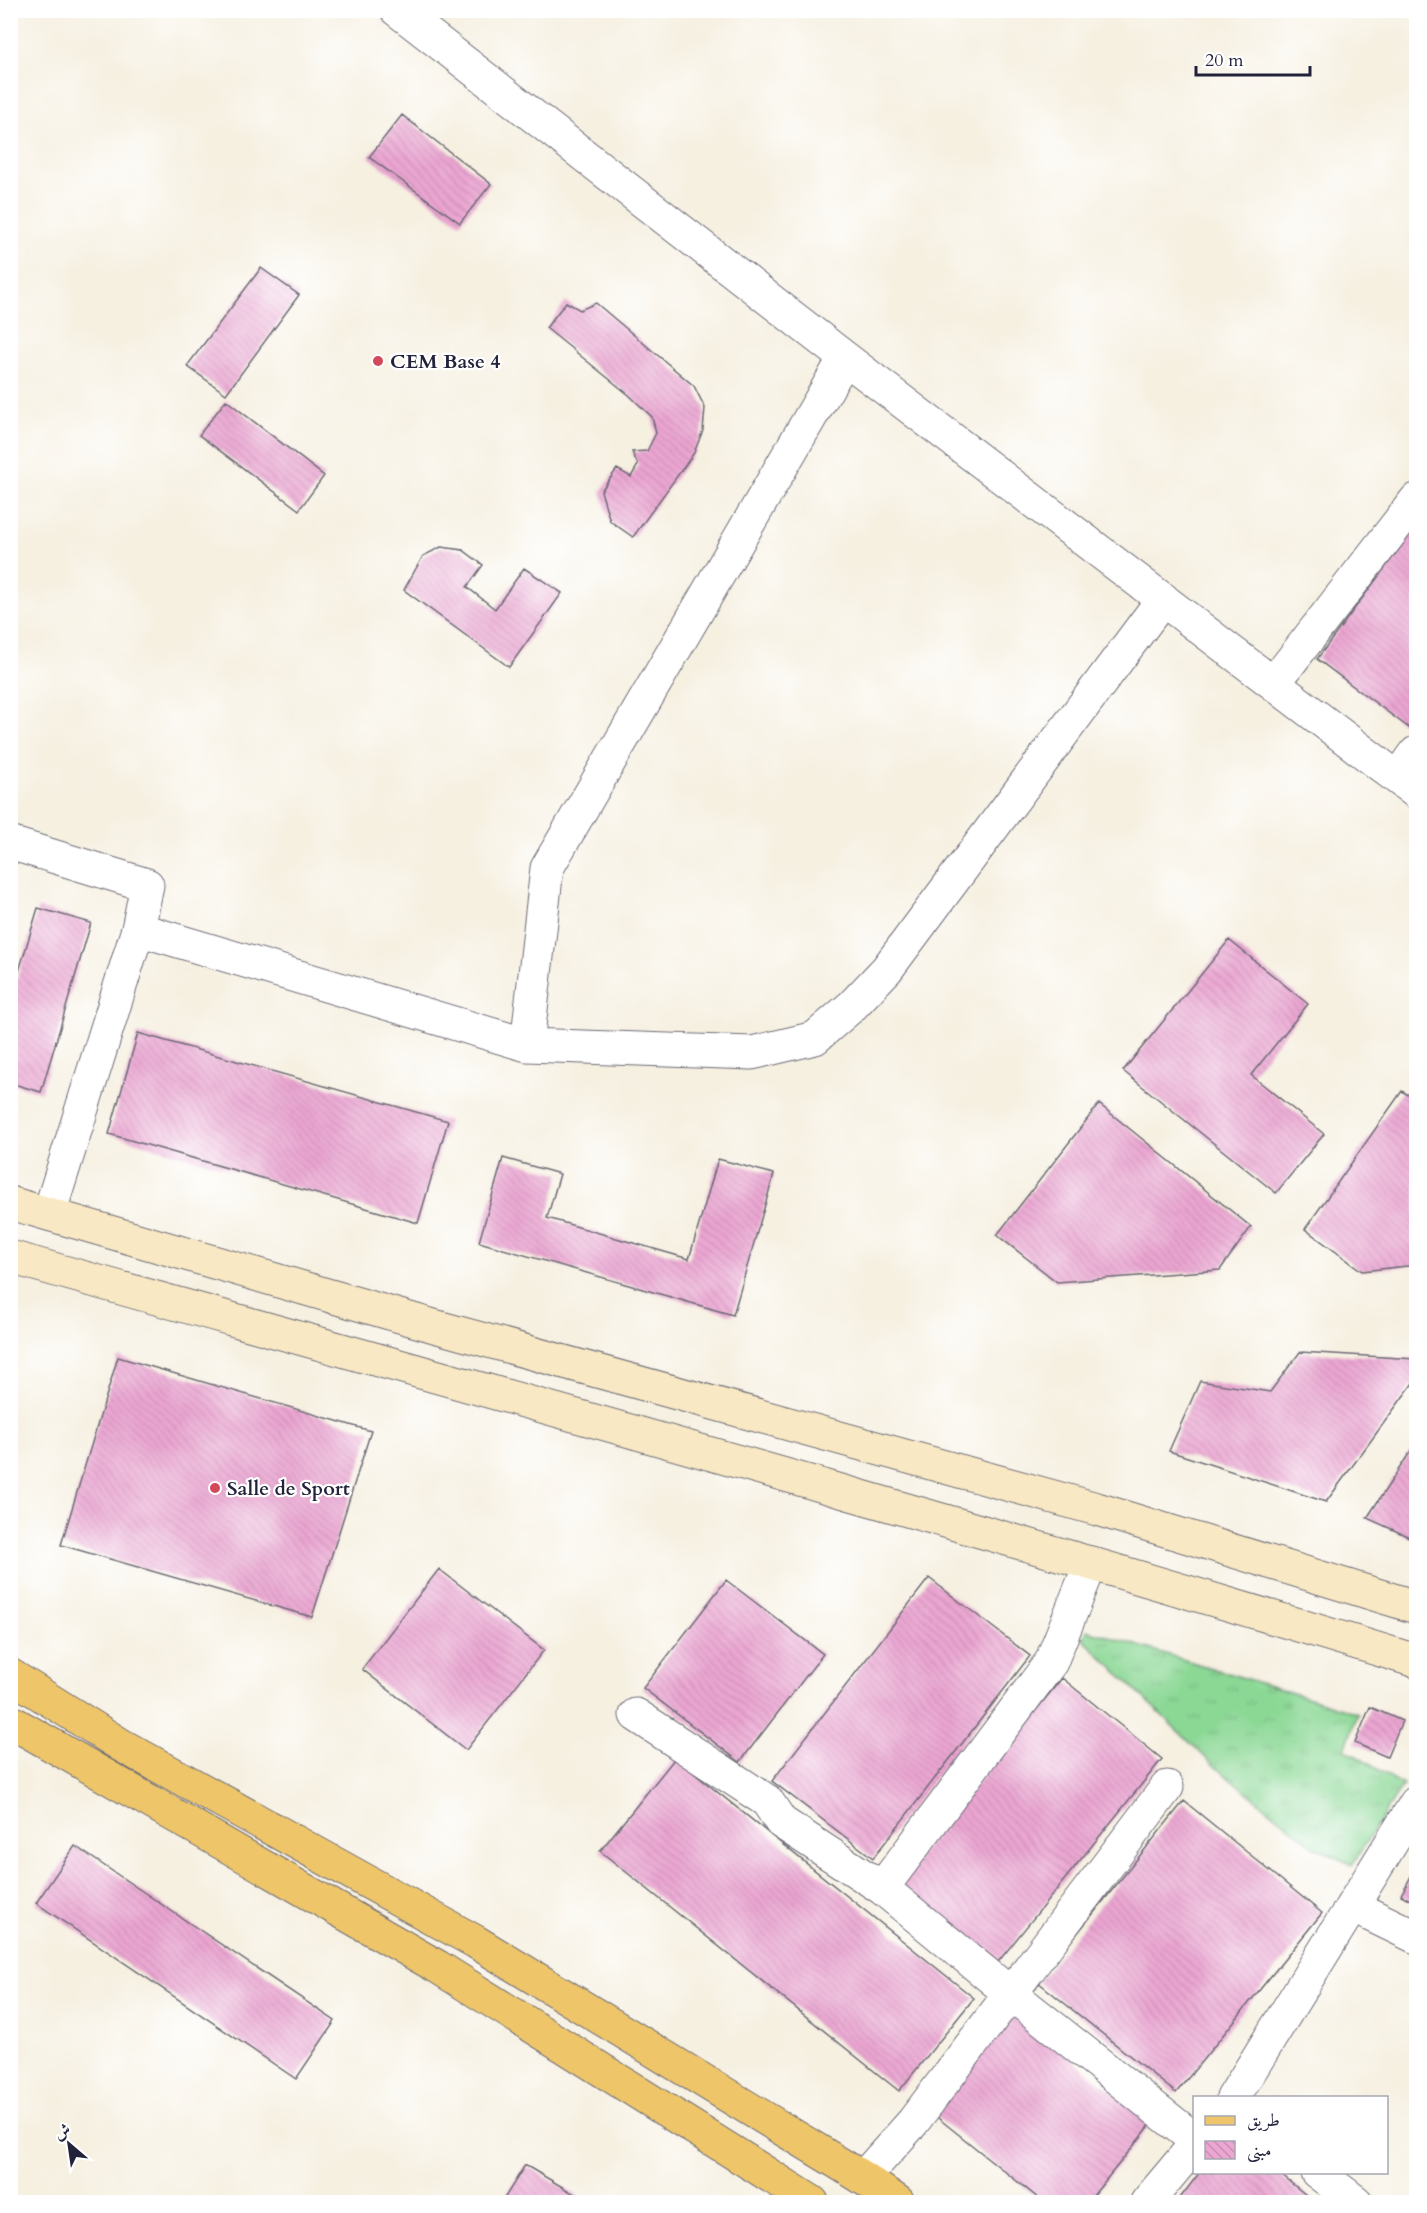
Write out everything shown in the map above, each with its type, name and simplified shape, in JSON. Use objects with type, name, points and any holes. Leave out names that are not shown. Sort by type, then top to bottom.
[{"type":"main road","points":[[10,1203],[434,1326],[1097,1509],[1416,1607]]},
{"type":"main road","points":[[10,1257],[769,1470],[1091,1563],[1416,1661]]},
{"type":"main road","points":[[10,1675],[121,1745],[476,1942],[863,2178],[898,2202]]},
{"type":"main road","points":[[10,1721],[438,1966],[812,2202]]},
{"type":"street","points":[[397,10],[845,358],[1274,683],[1410,774]]},
{"type":"street","points":[[527,1045],[547,868],[845,358]]},
{"type":"street","points":[[1274,683],[1416,500]]},
{"type":"street","points":[[138,929],[527,1045],[752,1053],[815,1038],[852,1006],[887,969],[1163,598]]},
{"type":"street","points":[[10,843],[147,885],[138,929],[49,1214]]},
{"type":"street","points":[[882,1888],[1051,1662],[1091,1563]]},
{"type":"street","points":[[636,1715],[767,1801],[781,1822],[882,1888],[1193,2138]]},
{"type":"street","points":[[863,2178],[913,2122],[1167,1787]]},
{"type":"street","points":[[1234,2096],[1416,1803]]},
{"type":"street","points":[[1352,1906],[1416,1937]]},
{"type":"street","points":[[1147,2202],[1193,2147]]},
{"type":"street","points":[[1320,2174],[1356,2202]]},
{"type":"green space","points":[[1087,1630],[1358,1713],[1345,1749],[1403,1785],[1352,1865],[1313,1846],[1210,1762],[1083,1639]]},
{"type":"building","points":[[402,115],[491,184],[460,223],[369,157]]},
{"type":"building","points":[[261,268],[299,295],[226,394],[187,366]]},
{"type":"building","points":[[566,302],[580,310],[596,303],[694,386],[705,408],[703,430],[694,453],[633,537],[610,521],[601,491],[617,469],[631,477],[638,465],[632,452],[647,451],[656,433],[652,417],[629,395],[546,328]]},
{"type":"building","points":[[226,400],[324,476],[299,510],[199,435]]},
{"type":"building","points":[[1416,526],[1416,727],[1413,731],[1317,659]]},
{"type":"building","points":[[441,547],[463,550],[483,565],[467,587],[495,609],[524,568],[562,593],[509,667],[404,590],[423,556]]},
{"type":"building","points":[[38,908],[91,923],[41,1092],[10,1083],[10,1001]]},
{"type":"building","points":[[1229,940],[1308,1004],[1251,1075],[1324,1134],[1276,1193],[1123,1071]]},
{"type":"building","points":[[138,1033],[448,1121],[418,1223],[109,1134]]},
{"type":"building","points":[[1402,1091],[1416,1100],[1416,1265],[1362,1271],[1305,1229]]},
{"type":"building","points":[[1099,1104],[1251,1227],[1220,1270],[1057,1282],[997,1235]]},
{"type":"building","points":[[503,1158],[560,1174],[547,1218],[689,1259],[718,1159],[774,1174],[733,1315],[479,1242]]},
{"type":"building","points":[[1300,1352],[1416,1359],[1416,1379],[1326,1502],[1169,1451],[1200,1381],[1270,1392]]},
{"type":"building","name":"Salle de Sport","points":[[118,1357],[371,1431],[312,1617],[61,1545]]},
{"type":"building","points":[[1416,1443],[1416,1540],[1367,1518]]},
{"type":"building","points":[[439,1569],[544,1650],[466,1750],[362,1669]]},
{"type":"building","points":[[929,1578],[1030,1656],[873,1858],[772,1781]]},
{"type":"building","points":[[726,1580],[823,1654],[740,1762],[643,1688]]},
{"type":"building","points":[[1062,1678],[1162,1759],[998,1962],[898,1881]]},
{"type":"building","points":[[1370,1707],[1402,1721],[1387,1757],[1355,1743]]},
{"type":"building","points":[[675,1758],[974,1998],[899,2091],[600,1851]]},
{"type":"building","points":[[1184,1801],[1322,1913],[1176,2093],[1038,1982]]},
{"type":"building","points":[[75,1846],[335,2021],[296,2079],[36,1903]]},
{"type":"building","points":[[1416,1867],[1416,1903],[1401,1895]]},
{"type":"building","points":[[1015,2013],[1152,2123],[1088,2202],[1043,2202],[933,2114]]},
{"type":"building","points":[[525,2165],[588,2202],[502,2202]]},
{"type":"building","points":[[1198,2174],[1280,2174],[1315,2202],[1177,2202]]},
{"type":"place","name":"CEM Base 4","points":[[378,361]]},
{"type":"place","name":"Salle de Sport","points":[[215,1488]]}]
